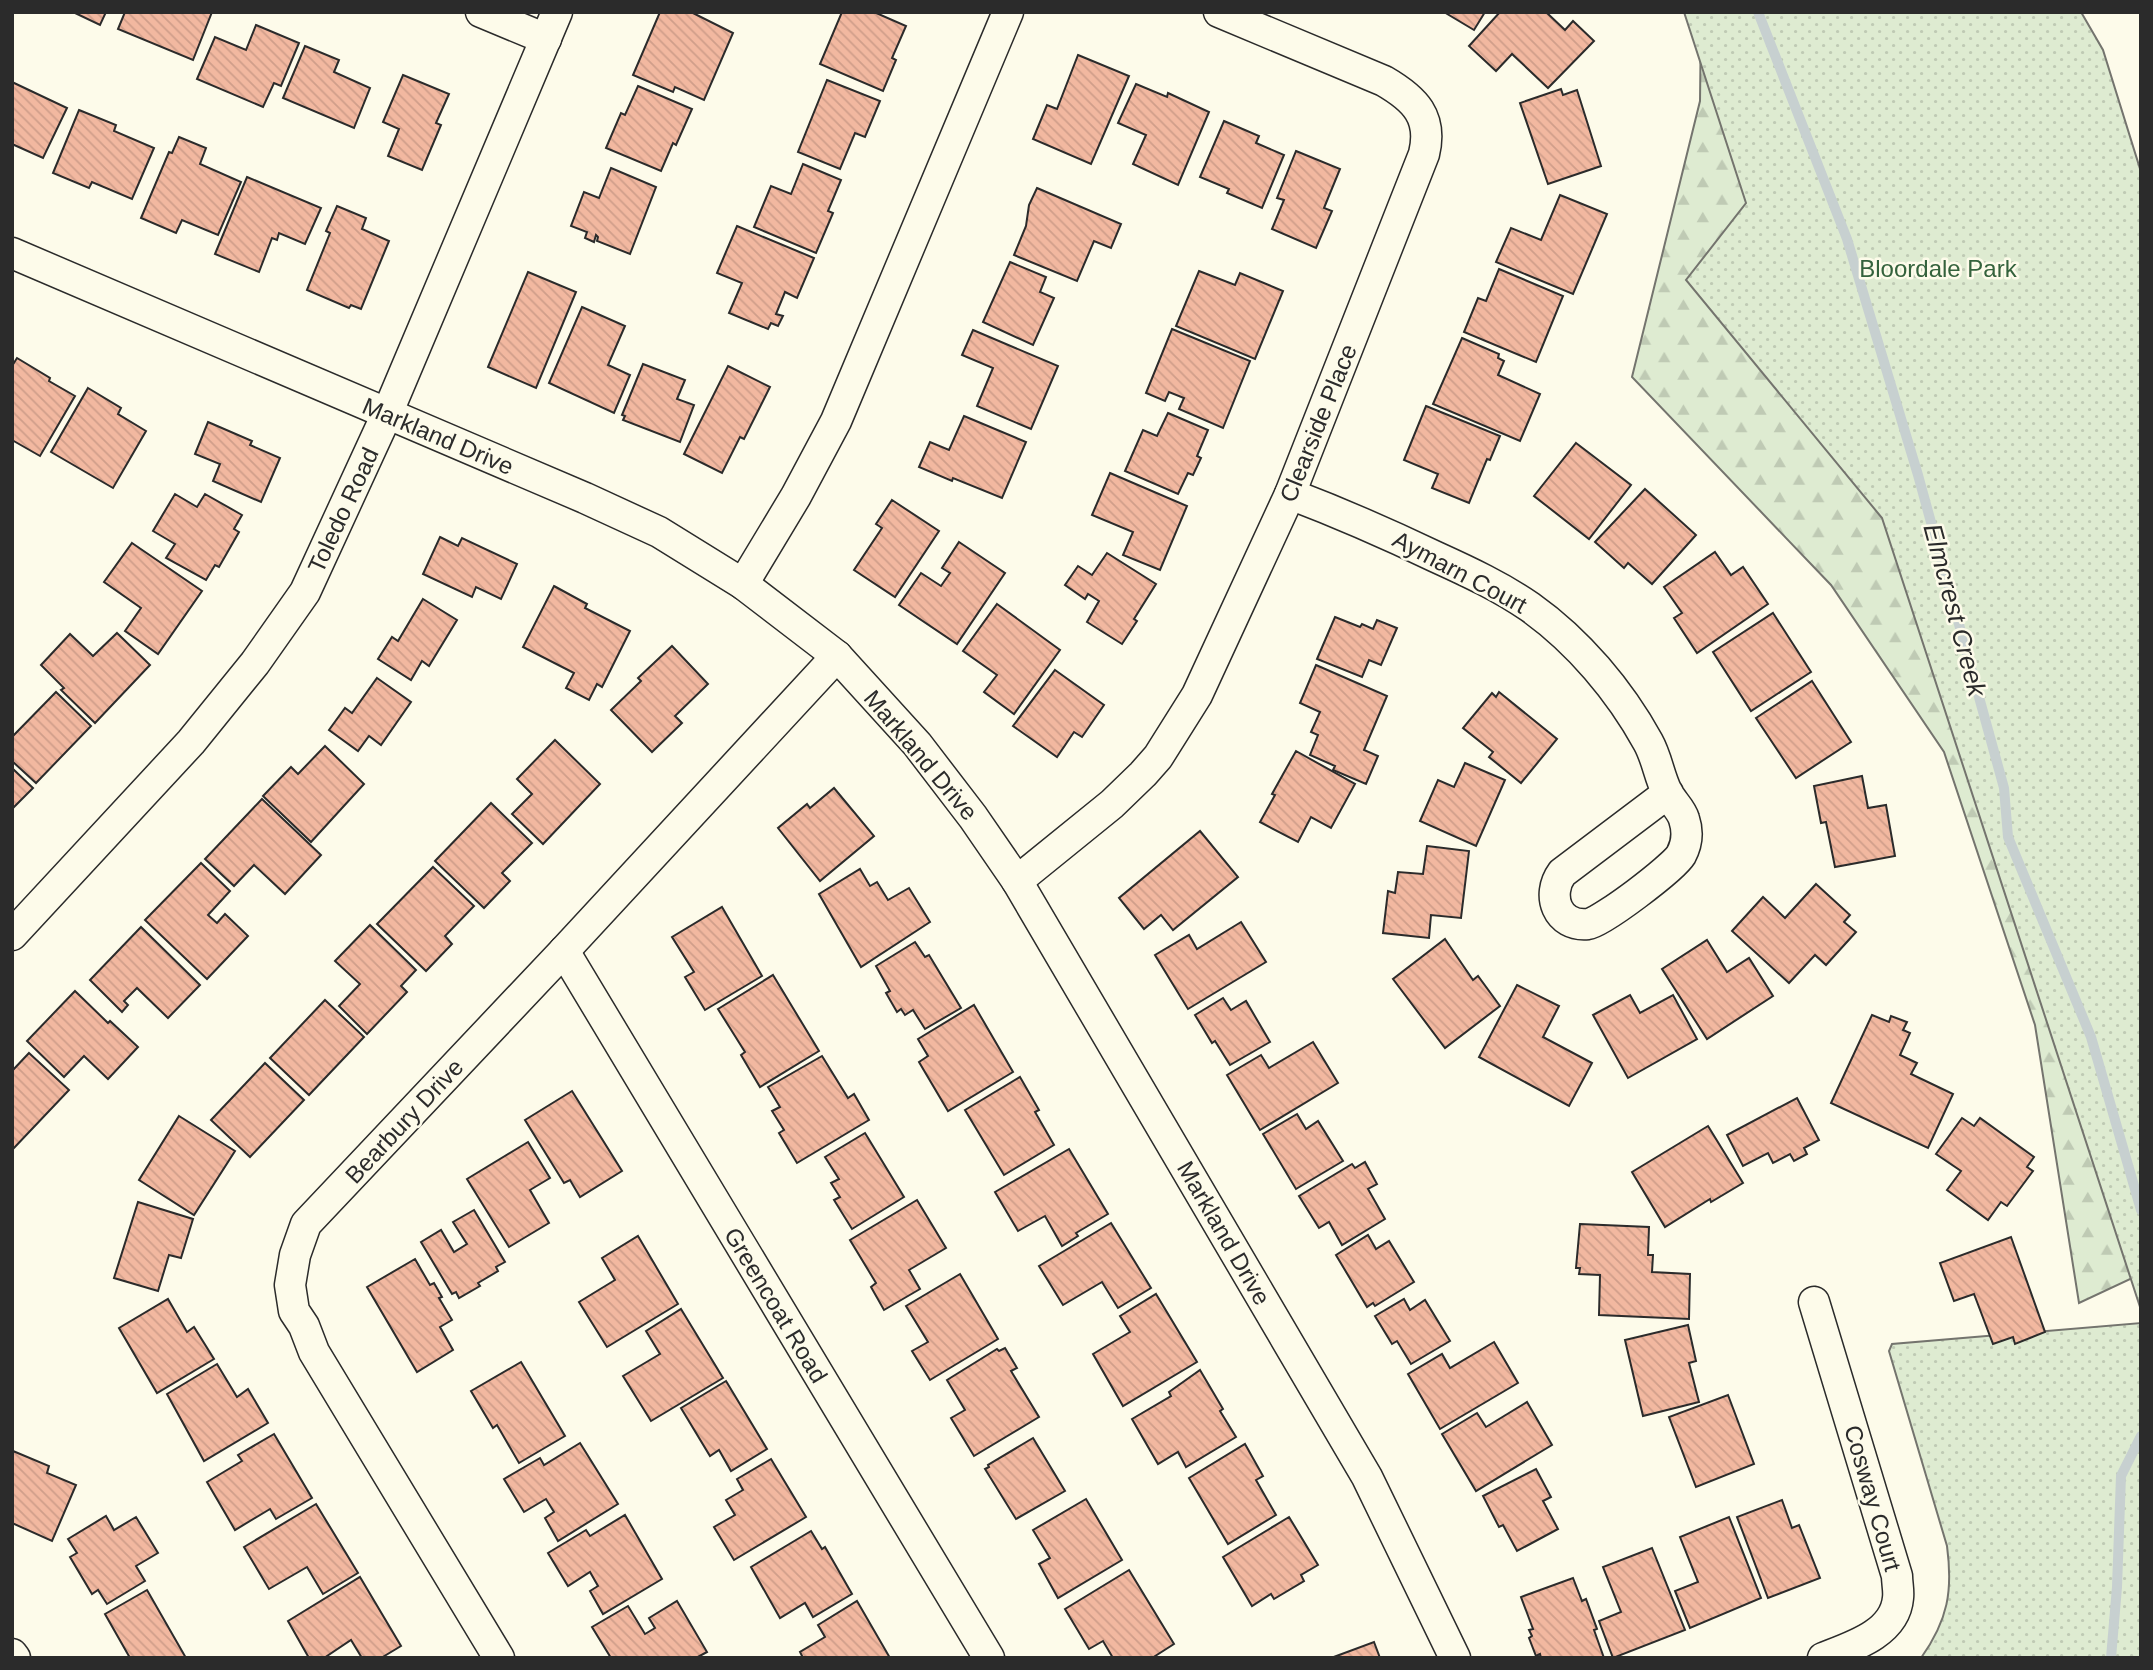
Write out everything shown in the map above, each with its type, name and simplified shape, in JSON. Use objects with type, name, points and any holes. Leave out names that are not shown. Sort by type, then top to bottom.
[{"type":"street","points":[[481,12],[552,26]]},
{"type":"street","points":[[743,584],[836,421],[1008,12]]},
{"type":"street","name":"Clearside Place","points":[[1017,881],[1112,804],[1158,757],[1196,695],[1290,494],[1419,170],[1426,145],[1425,126],[1413,102],[1404,93],[1384,81],[1219,12]]},
{"type":"street","name":"Toledo Road","points":[[12,935],[191,742],[255,663],[304,592],[387,415],[552,26]]},
{"type":"street","name":"Markland Drive","points":[[12,253],[659,532],[743,584],[836,656],[917,744],[973,817],[1017,881],[1367,1477],[1455,1658]]},
{"type":"street","name":"Aymarn Court","points":[[1290,494],[1381,531],[1506,591],[1555,627],[1620,698],[1650,744],[1668,793],[1682,813],[1687,829],[1685,846],[1677,861],[1595,922],[1579,924],[1564,917],[1558,911],[1553,895],[1562,873],[1668,793]]},
{"type":"street","name":"Bearbury Drive","points":[[499,1658],[314,1352],[304,1326],[294,1311],[290,1285],[295,1255],[306,1224],[564,951],[836,656]]},
{"type":"street","name":"Greencoat Road","points":[[564,951],[989,1658]]},
{"type":"street","name":"Cosway Court","points":[[1814,1302],[1897,1576],[1898,1601],[1889,1623],[1847,1648],[1823,1658]]},
{"type":"green space","name":"Bloordale Park","points":[[1684,12],[2081,12],[2103,50],[2141,172],[2141,1310],[1882,518],[1686,280],[1746,203]]},
{"type":"green space","points":[[1803,12],[2141,1274],[2079,1303],[2035,1025],[1944,752],[1831,585],[1632,377],[1700,101],[1701,15]]},
{"type":"green space","points":[[2141,1323],[2141,1658],[1921,1658],[1943,1618],[1949,1591],[1949,1562],[1947,1546],[1889,1351],[1892,1344]]},
{"type":"building","points":[[73,12],[106,12],[100,25]]},
{"type":"building","points":[[125,12],[212,12],[193,60],[118,29]]},
{"type":"building","points":[[660,12],[691,12],[733,33],[704,100],[675,87],[673,92],[633,75]]},
{"type":"building","points":[[842,12],[874,12],[906,26],[892,58],[896,60],[883,91],[820,64]]},
{"type":"building","points":[[1444,12],[1485,12],[1474,30]]},
{"type":"building","points":[[1500,12],[1546,12],[1565,30],[1573,21],[1594,41],[1548,88],[1512,54],[1496,71],[1469,46]]},
{"type":"building","points":[[256,25],[299,43],[281,86],[274,83],[263,107],[197,79],[215,37],[246,50]]},
{"type":"building","points":[[305,46],[339,60],[334,72],[370,88],[354,128],[283,98]]},
{"type":"building","points":[[1078,55],[1129,76],[1091,164],[1033,139],[1047,105],[1057,109]]},
{"type":"building","points":[[403,75],[449,94],[436,123],[441,125],[422,170],[388,156],[399,129],[383,122]]},
{"type":"building","points":[[827,80],[880,101],[865,137],[855,133],[840,169],[798,152]]},
{"type":"building","points":[[12,82],[67,108],[43,158],[12,144]]},
{"type":"building","points":[[1136,84],[1167,97],[1168,93],[1209,112],[1178,185],[1133,164],[1146,135],[1118,123]]},
{"type":"building","points":[[638,86],[692,109],[661,171],[606,148],[621,113],[625,115]]},
{"type":"building","points":[[1561,89],[1563,95],[1577,90],[1601,166],[1548,184],[1520,103]]},
{"type":"building","points":[[79,110],[116,125],[114,131],[154,148],[132,199],[92,182],[89,188],[53,173]]},
{"type":"building","points":[[1224,121],[1259,136],[1256,143],[1284,155],[1262,208],[1227,193],[1229,189],[1200,177]]},
{"type":"building","points":[[179,137],[206,148],[200,164],[241,182],[218,235],[182,220],[176,233],[141,218],[169,152],[172,153]]},
{"type":"building","points":[[1296,151],[1340,169],[1324,208],[1332,211],[1316,248],[1272,229],[1284,200],[1277,198]]},
{"type":"building","points":[[803,164],[841,180],[828,211],[833,213],[816,253],[754,227],[771,186],[791,194]]},
{"type":"building","points":[[611,168],[656,187],[630,254],[597,241],[596,235],[594,242],[585,238],[587,232],[571,226],[584,192],[599,198]]},
{"type":"building","points":[[247,177],[321,208],[305,244],[279,233],[277,240],[272,238],[259,272],[215,254]]},
{"type":"building","points":[[1037,188],[1121,224],[1111,248],[1094,241],[1077,281],[1014,255]]},
{"type":"building","points":[[1560,195],[1607,214],[1573,294],[1496,262],[1511,228],[1541,240]]},
{"type":"building","points":[[337,206],[366,218],[362,229],[389,241],[361,309],[351,305],[349,308],[307,290],[330,233],[326,231]]},
{"type":"building","points":[[737,226],[814,258],[797,298],[785,292],[776,314],[783,316],[778,326],[771,323],[768,329],[729,313],[742,283],[717,273]]},
{"type":"building","points":[[1010,262],[1046,277],[1040,292],[1054,298],[1033,345],[983,322]]},
{"type":"building","points":[[1499,269],[1563,296],[1536,362],[1464,332],[1478,298],[1486,301]]},
{"type":"building","points":[[1199,271],[1235,285],[1240,273],[1283,291],[1255,359],[1176,326]]},
{"type":"building","points":[[528,272],[576,292],[536,388],[488,367]]},
{"type":"building","points":[[582,307],[625,326],[608,365],[630,375],[614,413],[549,383]]},
{"type":"building","points":[[1172,329],[1250,361],[1223,428],[1179,409],[1184,398],[1169,392],[1165,401],[1146,393]]},
{"type":"building","points":[[973,330],[1058,366],[1031,429],[977,406],[993,368],[962,355]]},
{"type":"building","points":[[1462,338],[1499,354],[1498,358],[1504,361],[1498,375],[1540,394],[1520,441],[1433,404]]},
{"type":"building","points":[[17,358],[75,396],[40,456],[12,440],[12,366]]},
{"type":"building","points":[[643,364],[685,380],[677,399],[694,405],[680,442],[623,420],[625,416],[622,415]]},
{"type":"building","points":[[728,366],[770,387],[744,439],[740,437],[722,473],[684,454]]},
{"type":"building","points":[[88,388],[121,408],[118,414],[146,431],[113,488],[51,452]]},
{"type":"building","points":[[1426,406],[1500,436],[1490,460],[1487,459],[1469,503],[1432,488],[1438,474],[1404,460]]},
{"type":"building","points":[[1168,413],[1208,430],[1197,456],[1201,458],[1193,475],[1188,473],[1178,494],[1125,471],[1143,430],[1157,436]]},
{"type":"building","points":[[964,416],[1026,442],[1002,498],[919,467],[930,442],[949,450]]},
{"type":"building","points":[[208,422],[252,441],[250,445],[280,458],[261,502],[213,481],[220,464],[195,454]]},
{"type":"building","points":[[1576,443],[1631,485],[1589,539],[1534,496]]},
{"type":"building","points":[[1110,473],[1187,506],[1160,570],[1123,555],[1133,532],[1092,515]]},
{"type":"building","points":[[1645,489],[1696,535],[1652,584],[1628,563],[1624,568],[1595,542]]},
{"type":"building","points":[[175,494],[197,507],[205,494],[242,515],[234,529],[239,532],[219,567],[215,565],[206,580],[166,558],[175,544],[153,531]]},
{"type":"building","points":[[892,500],[939,531],[895,597],[854,570],[882,528],[876,524]]},
{"type":"building","points":[[440,537],[458,546],[462,538],[517,564],[501,599],[476,587],[472,597],[423,574]]},
{"type":"building","points":[[959,542],[1005,573],[957,644],[899,605],[921,573],[941,586],[950,573],[942,568]]},
{"type":"building","points":[[132,543],[202,591],[158,654],[125,631],[141,608],[104,582]]},
{"type":"building","points":[[1715,552],[1731,575],[1743,567],[1768,604],[1697,653],[1674,618],[1682,613],[1664,587]]},
{"type":"building","points":[[1107,553],[1156,584],[1122,644],[1087,622],[1099,601],[1088,594],[1085,599],[1065,585],[1078,566],[1092,575]]},
{"type":"building","points":[[554,586],[587,604],[585,608],[630,631],[602,687],[597,684],[589,700],[566,688],[574,673],[523,647]]},
{"type":"building","points":[[423,599],[457,620],[429,666],[422,661],[411,680],[378,659],[392,637],[398,641]]},
{"type":"building","points":[[997,604],[1060,650],[1014,714],[984,692],[997,675],[963,651]]},
{"type":"building","points":[[1773,613],[1811,672],[1751,711],[1713,652]]},
{"type":"building","points":[[1335,617],[1360,627],[1362,624],[1373,629],[1377,620],[1397,628],[1381,665],[1369,660],[1362,677],[1317,659]]},
{"type":"building","points":[[117,633],[150,665],[95,723],[61,690],[64,688],[41,665],[70,634],[93,656]]},
{"type":"building","points":[[672,646],[708,684],[675,716],[682,723],[652,752],[611,710],[641,681],[638,678]]},
{"type":"building","points":[[1316,665],[1387,696],[1364,750],[1378,756],[1366,784],[1333,770],[1335,766],[1310,755],[1318,735],[1311,732],[1320,712],[1300,703]]},
{"type":"building","points":[[1055,670],[1104,705],[1082,737],[1074,732],[1057,757],[1013,726]]},
{"type":"building","points":[[377,678],[411,702],[381,745],[369,736],[358,751],[329,730],[345,708],[352,713]]},
{"type":"building","points":[[1812,681],[1851,742],[1796,778],[1756,718]]},
{"type":"building","points":[[56,692],[91,726],[36,783],[12,761],[12,737]]},
{"type":"building","points":[[1499,692],[1557,739],[1521,783],[1489,757],[1493,752],[1463,728],[1492,693],[1496,697]]},
{"type":"building","points":[[555,740],[600,784],[543,844],[512,814],[532,794],[517,779]]},
{"type":"building","points":[[325,746],[364,784],[311,842],[263,796],[291,767],[298,774]]},
{"type":"building","points":[[1296,751],[1355,784],[1331,828],[1311,817],[1298,842],[1260,822]]},
{"type":"building","points":[[1465,763],[1505,780],[1476,846],[1420,821],[1438,780],[1454,787]]},
{"type":"building","points":[[12,768],[33,788],[12,809]]},
{"type":"building","points":[[1862,776],[1868,808],[1886,805],[1895,856],[1835,867],[1826,822],[1821,823],[1814,786]]},
{"type":"building","points":[[834,788],[874,836],[820,881],[778,828],[807,804],[810,808]]},
{"type":"building","points":[[262,799],[321,855],[285,894],[254,865],[234,886],[205,859]]},
{"type":"building","points":[[491,803],[532,843],[502,873],[510,881],[484,908],[435,861]]},
{"type":"building","points":[[1200,831],[1238,877],[1173,930],[1161,915],[1144,929],[1119,898]]},
{"type":"building","points":[[1427,846],[1469,851],[1461,918],[1431,915],[1429,938],[1383,933],[1388,891],[1395,893],[1398,872],[1423,874]]},
{"type":"building","points":[[201,863],[230,891],[208,915],[217,923],[225,914],[248,936],[207,979],[145,920]]},
{"type":"building","points":[[433,867],[474,906],[445,936],[452,944],[426,971],[377,924]]},
{"type":"building","points":[[860,869],[870,886],[877,882],[888,900],[909,888],[930,922],[861,967],[819,894]]},
{"type":"building","points":[[1816,884],[1850,915],[1844,922],[1856,932],[1826,965],[1815,955],[1789,983],[1732,931],[1763,897],[1785,918]]},
{"type":"building","points":[[722,907],[762,976],[705,1010],[685,977],[694,972],[672,937]]},
{"type":"building","points":[[1241,922],[1266,962],[1188,1009],[1155,955],[1189,935],[1197,949]]},
{"type":"building","points":[[370,925],[416,970],[401,986],[407,992],[367,1034],[339,1006],[360,984],[335,961]]},
{"type":"building","points":[[141,927],[200,985],[168,1018],[137,988],[124,1001],[128,1005],[122,1012],[90,980]]},
{"type":"building","points":[[1445,939],[1473,980],[1478,976],[1500,1006],[1445,1048],[1393,979]]},
{"type":"building","points":[[1707,940],[1727,972],[1749,958],[1773,996],[1707,1039],[1662,969]]},
{"type":"building","points":[[915,942],[925,957],[929,955],[961,1008],[925,1029],[913,1010],[905,1015],[901,1009],[897,1012],[886,993],[890,991],[876,966]]},
{"type":"building","points":[[773,975],[819,1051],[760,1087],[741,1055],[745,1052],[718,1009]]},
{"type":"building","points":[[1517,985],[1559,1006],[1543,1037],[1592,1063],[1569,1106],[1479,1057]]},
{"type":"building","points":[[75,991],[138,1047],[108,1079],[84,1056],[64,1077],[27,1041]]},
{"type":"building","points":[[1630,995],[1640,1013],[1673,995],[1697,1039],[1628,1078],[1593,1015]]},
{"type":"building","points":[[1223,998],[1231,1010],[1246,1001],[1270,1042],[1230,1065],[1215,1041],[1212,1043],[1195,1015]]},
{"type":"building","points":[[325,1000],[364,1037],[309,1095],[270,1058]]},
{"type":"building","points":[[974,1005],[1013,1072],[948,1111],[919,1062],[928,1056],[918,1039]]},
{"type":"building","points":[[1872,1015],[1889,1022],[1891,1016],[1907,1022],[1903,1030],[1910,1033],[1900,1055],[1917,1063],[1911,1074],[1953,1094],[1928,1148],[1831,1103]]},
{"type":"building","points":[[1313,1042],[1338,1083],[1260,1130],[1227,1075],[1261,1055],[1269,1068]]},
{"type":"building","points":[[29,1053],[69,1090],[13,1149],[12,1071]]},
{"type":"building","points":[[822,1056],[848,1098],[854,1094],[869,1120],[797,1163],[779,1133],[784,1130],[772,1111],[780,1107],[768,1087]]},
{"type":"building","points":[[265,1063],[304,1100],[250,1157],[211,1120]]},
{"type":"building","points":[[1020,1077],[1039,1110],[1035,1112],[1054,1145],[1004,1175],[965,1110]]},
{"type":"building","points":[[572,1091],[622,1171],[580,1197],[570,1180],[564,1183],[525,1120]]},
{"type":"building","points":[[1797,1098],[1819,1140],[1804,1148],[1807,1154],[1794,1161],[1790,1154],[1773,1163],[1768,1153],[1743,1166],[1727,1135]]},
{"type":"building","points":[[1297,1114],[1306,1129],[1318,1121],[1343,1161],[1296,1189],[1263,1134]]},
{"type":"building","points":[[179,1116],[235,1151],[194,1215],[139,1180]]},
{"type":"building","points":[[1962,1118],[1974,1126],[1980,1118],[2034,1157],[2027,1167],[2033,1171],[2007,1206],[2001,1202],[1988,1220],[1947,1190],[1961,1171],[1936,1154]]},
{"type":"building","points":[[1708,1126],[1743,1183],[1711,1202],[1710,1199],[1665,1227],[1632,1172]]},
{"type":"building","points":[[865,1133],[904,1197],[852,1229],[834,1200],[840,1197],[831,1183],[839,1179],[825,1157]]},
{"type":"building","points":[[528,1142],[550,1178],[530,1190],[549,1223],[509,1247],[467,1179]]},
{"type":"building","points":[[1069,1149],[1108,1214],[1076,1233],[1078,1236],[1062,1246],[1045,1216],[1018,1231],[995,1192]]},
{"type":"building","points":[[1365,1162],[1377,1184],[1368,1189],[1385,1219],[1342,1245],[1329,1222],[1319,1228],[1299,1196],[1352,1164],[1355,1168]]},
{"type":"building","points":[[917,1200],[946,1248],[909,1270],[920,1289],[884,1310],[871,1287],[876,1283],[850,1240]]},
{"type":"building","points":[[138,1202],[193,1219],[181,1258],[169,1255],[158,1291],[114,1278]]},
{"type":"building","points":[[474,1210],[505,1262],[496,1267],[498,1271],[478,1283],[480,1286],[459,1298],[456,1292],[452,1294],[421,1242],[441,1230],[454,1252],[467,1244],[453,1222]]},
{"type":"building","points":[[1111,1223],[1151,1288],[1118,1308],[1102,1282],[1063,1305],[1039,1266]]},
{"type":"building","points":[[1580,1224],[1649,1227],[1648,1255],[1653,1255],[1652,1272],[1690,1274],[1689,1319],[1599,1315],[1600,1275],[1579,1274],[1580,1268],[1576,1268]]},
{"type":"building","points":[[1368,1235],[1376,1249],[1389,1241],[1414,1282],[1375,1306],[1373,1303],[1367,1307],[1336,1255]]},
{"type":"building","points":[[638,1236],[678,1304],[607,1347],[579,1302],[615,1280],[602,1258]]},
{"type":"building","points":[[2011,1237],[2045,1332],[2015,1344],[2013,1337],[1993,1344],[1974,1294],[1954,1301],[1940,1263]]},
{"type":"building","points":[[415,1259],[430,1285],[434,1283],[452,1320],[440,1327],[453,1350],[417,1372],[367,1287]]},
{"type":"building","points":[[960,1274],[998,1339],[930,1380],[912,1351],[928,1342],[906,1306]]},
{"type":"building","points":[[1156,1294],[1197,1362],[1123,1406],[1093,1354],[1130,1332],[1120,1316]]},
{"type":"building","points":[[168,1299],[187,1332],[194,1327],[214,1359],[157,1393],[119,1328]]},
{"type":"building","points":[[1404,1299],[1410,1310],[1425,1300],[1450,1341],[1411,1364],[1397,1341],[1392,1344],[1375,1316]]},
{"type":"building","points":[[681,1309],[723,1378],[651,1421],[623,1376],[660,1354],[646,1331]]},
{"type":"building","points":[[1688,1325],[1696,1361],[1689,1363],[1699,1402],[1643,1416],[1625,1340]]},
{"type":"building","points":[[1494,1342],[1518,1383],[1440,1429],[1408,1374],[1442,1354],[1450,1368]]},
{"type":"building","points":[[1005,1348],[1017,1368],[1011,1371],[1039,1417],[974,1456],[951,1418],[965,1410],[947,1380],[997,1349],[999,1351]]},
{"type":"building","points":[[521,1362],[565,1436],[519,1463],[497,1425],[493,1428],[471,1391]]},
{"type":"building","points":[[217,1364],[237,1397],[248,1389],[268,1423],[204,1461],[167,1394]]},
{"type":"building","points":[[1200,1370],[1236,1437],[1186,1467],[1178,1452],[1158,1464],[1132,1419],[1171,1396],[1169,1392]]},
{"type":"building","points":[[726,1381],[767,1449],[731,1471],[719,1450],[710,1456],[681,1408]]},
{"type":"building","points":[[1728,1395],[1754,1464],[1696,1487],[1669,1417]]},
{"type":"building","points":[[1527,1402],[1552,1445],[1476,1491],[1442,1434],[1477,1413],[1486,1427]]},
{"type":"building","points":[[274,1434],[312,1498],[276,1519],[270,1509],[235,1530],[207,1482],[242,1461],[238,1455]]},
{"type":"building","points":[[1033,1438],[1065,1491],[1016,1519],[985,1469]]},
{"type":"building","points":[[580,1443],[618,1504],[558,1541],[545,1518],[554,1512],[546,1499],[524,1512],[504,1479],[540,1458],[544,1465]]},
{"type":"building","points":[[1245,1444],[1263,1476],[1256,1480],[1276,1515],[1228,1544],[1189,1478]]},
{"type":"building","points":[[13,1451],[49,1466],[47,1473],[76,1485],[52,1541],[12,1523]]},
{"type":"building","points":[[771,1459],[806,1517],[734,1560],[714,1527],[735,1515],[726,1500],[743,1490],[737,1479]]},
{"type":"building","points":[[1536,1469],[1551,1497],[1543,1501],[1558,1529],[1517,1551],[1503,1525],[1499,1527],[1483,1496]]},
{"type":"building","points":[[1086,1499],[1122,1560],[1058,1598],[1039,1564],[1050,1558],[1033,1530]]},
{"type":"building","points":[[1782,1500],[1792,1528],[1799,1525],[1820,1578],[1768,1598],[1737,1517]]},
{"type":"building","points":[[316,1504],[358,1573],[323,1594],[307,1567],[269,1589],[244,1547]]},
{"type":"building","points":[[625,1515],[662,1579],[603,1614],[590,1591],[598,1586],[590,1572],[568,1586],[548,1553],[586,1530],[590,1536]]},
{"type":"building","points":[[106,1516],[114,1530],[136,1517],[158,1553],[136,1566],[145,1581],[107,1604],[98,1590],[92,1594],[70,1557],[77,1553],[68,1539]]},
{"type":"building","points":[[1289,1517],[1318,1565],[1301,1575],[1304,1581],[1274,1599],[1271,1594],[1252,1606],[1223,1557]]},
{"type":"building","points":[[1729,1517],[1761,1598],[1690,1628],[1675,1591],[1698,1582],[1680,1537]]},
{"type":"building","points":[[811,1531],[822,1549],[825,1547],[852,1594],[813,1617],[805,1603],[780,1618],[751,1567]]},
{"type":"building","points":[[1652,1548],[1685,1630],[1613,1658],[1599,1621],[1621,1612],[1603,1567]]},
{"type":"building","points":[[1129,1570],[1174,1644],[1152,1658],[1113,1658],[1103,1641],[1089,1649],[1065,1609]]},
{"type":"building","points":[[360,1577],[401,1646],[381,1658],[362,1658],[351,1640],[324,1658],[309,1658],[288,1621]]},
{"type":"building","points":[[1573,1578],[1582,1601],[1586,1599],[1604,1658],[1541,1658],[1540,1654],[1536,1656],[1529,1638],[1532,1636],[1529,1630],[1533,1629],[1521,1597]]},
{"type":"building","points":[[147,1590],[186,1658],[130,1658],[105,1614]]},
{"type":"building","points":[[677,1601],[707,1652],[696,1658],[611,1658],[592,1627],[628,1606],[645,1634],[655,1628],[649,1618]]},
{"type":"building","points":[[857,1601],[890,1658],[803,1658],[800,1652],[825,1637],[818,1625]]},
{"type":"building","points":[[1374,1642],[1380,1658],[1331,1658]]},
{"type":"waterway","name":"Elmcrest Creek","points":[[1758,12],[1847,239],[1918,475],[2004,788],[2008,837],[2091,1037],[2141,1210]]},
{"type":"waterway","name":"Elmcrest Creek","points":[[2111,1658],[2121,1476],[2141,1436]]}]
